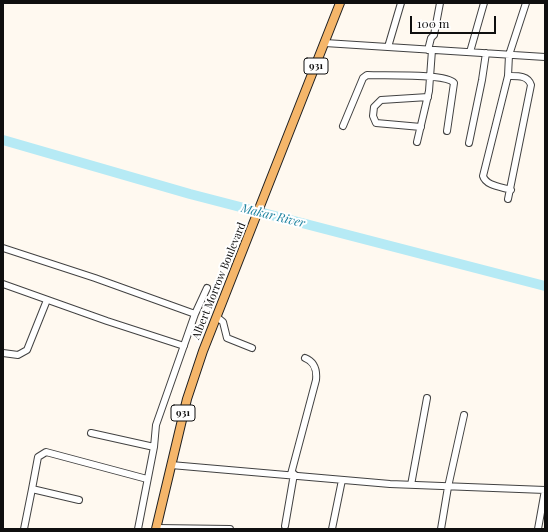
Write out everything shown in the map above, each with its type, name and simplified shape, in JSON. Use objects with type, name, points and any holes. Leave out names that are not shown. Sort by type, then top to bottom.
[{"type":"main road","name":"Albert Morrow Boulevard","points":[[157,529],[191,385],[340,3]]},
{"type":"street","points":[[388,47],[401,3]]},
{"type":"street","points":[[417,142],[428,97],[431,76],[431,38],[434,35],[440,3]]},
{"type":"street","points":[[470,52],[484,3]]},
{"type":"street","points":[[511,190],[489,183],[483,176],[508,76],[509,55],[526,3]]},
{"type":"street","points":[[325,43],[545,57]]},
{"type":"street","points":[[469,143],[486,53]]},
{"type":"street","points":[[343,126],[364,78],[367,75],[431,76],[447,78],[454,83],[447,131]]},
{"type":"street","points":[[508,76],[524,77],[530,82],[531,85],[508,199]]},
{"type":"street","points":[[421,127],[376,123],[373,116],[374,107],[376,103],[386,99],[428,97]]},
{"type":"street","points":[[3,248],[95,278],[195,314]]},
{"type":"street","points":[[3,284],[184,346]]},
{"type":"street","points":[[138,529],[154,447],[156,424],[195,314],[207,288]]},
{"type":"street","points":[[3,353],[18,355],[27,350],[47,300]]},
{"type":"street","points":[[217,317],[224,322],[227,338],[252,348]]},
{"type":"street","points":[[285,526],[292,474],[316,380],[316,369],[314,364],[305,358]]},
{"type":"street","points":[[411,485],[427,398]]},
{"type":"street","points":[[441,529],[448,487],[464,415]]},
{"type":"street","points":[[91,433],[154,447]]},
{"type":"street","points":[[24,529],[38,456],[46,452],[148,478]]},
{"type":"street","points":[[171,465],[411,485],[545,490],[538,529]]},
{"type":"street","points":[[332,529],[342,480]]},
{"type":"street","points":[[32,489],[79,500]]},
{"type":"street","points":[[157,529],[230,529]]},
{"type":"waterway","name":"Makar River","points":[[3,140],[190,194],[545,286]]}]
